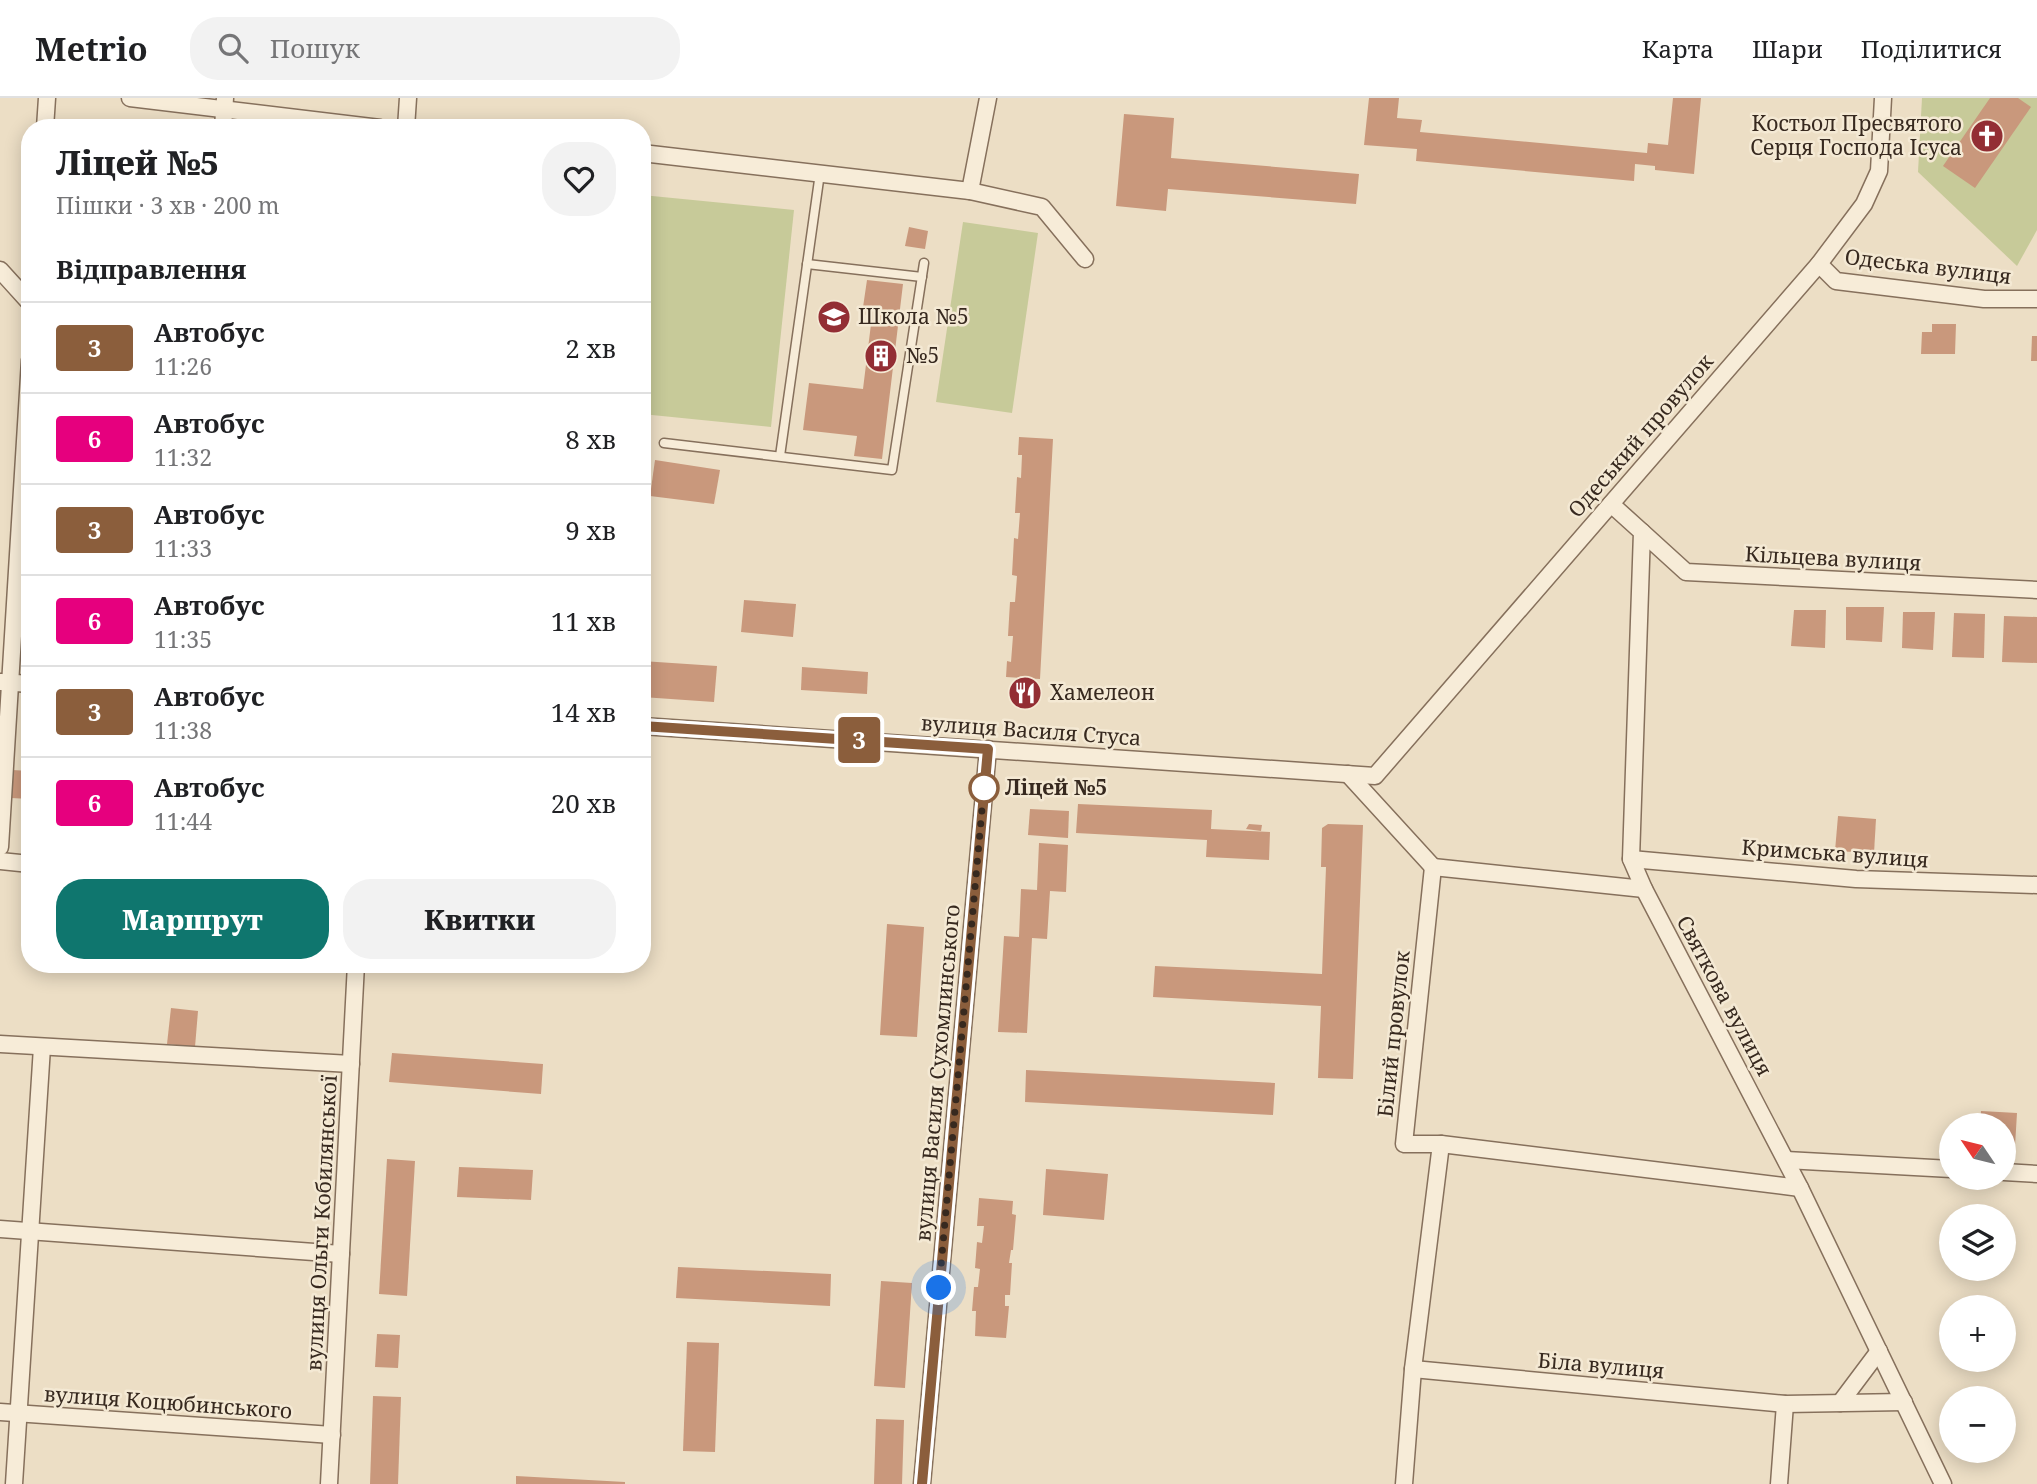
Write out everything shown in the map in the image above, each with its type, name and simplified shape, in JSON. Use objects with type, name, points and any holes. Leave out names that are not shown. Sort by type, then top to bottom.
[{"type":"street","points":[[46,119],[47,98]]},
{"type":"street","points":[[130,98],[224,104],[322,119]]},
{"type":"street","points":[[406,119],[408,98]]},
{"type":"street","points":[[970,191],[988,98]]},
{"type":"street","name":"Одеський провулок","points":[[1375,776],[1819,264],[1864,204],[1879,171],[1883,98]]},
{"type":"street","points":[[651,154],[970,191],[1042,206],[1085,259]]},
{"type":"street","name":"Одеська вулиця","points":[[1819,264],[1836,281],[1984,299],[2037,299]]},
{"type":"street","points":[[0,270],[21,293]]},
{"type":"street","points":[[0,848],[5,682],[21,476]]},
{"type":"street","points":[[1611,504],[1642,532]]},
{"type":"street","name":"Кільцева вулиця","points":[[1642,532],[1686,572],[2037,590]]},
{"type":"street","name":"Святкова вулиця","points":[[1642,532],[1631,859],[1644,889],[1800,1188],[1943,1484]]},
{"type":"street","name":"вулиця Василя Стуса","points":[[651,727],[1375,776]]},
{"type":"street","name":"вулиця Василя Сухомлинського","points":[[922,1484],[988,749]]},
{"type":"street","points":[[1348,774],[1433,867],[1644,889]]},
{"type":"street","name":"Кримська вулиця","points":[[1631,859],[1856,879],[2037,885]]},
{"type":"street","points":[[0,861],[21,863]]},
{"type":"street","name":"Білий провулок","points":[[1433,867],[1404,1144],[1441,1143],[1800,1188]]},
{"type":"street","name":"вулиця Ольги Кобилянської","points":[[329,1484],[356,973]]},
{"type":"street","points":[[0,1044],[351,1065]]},
{"type":"street","points":[[13,1484],[42,1047]]},
{"type":"street","points":[[1404,1484],[1413,1370],[1441,1143]]},
{"type":"street","points":[[1786,1160],[1939,1168]]},
{"type":"street","points":[[2016,1173],[2037,1174]]},
{"type":"street","points":[[0,1229],[341,1254]]},
{"type":"street","points":[[1840,1404],[1879,1351]]},
{"type":"street","name":"Біла вулиця","points":[[1413,1370],[1785,1404],[1904,1402]]},
{"type":"street","points":[[1779,1484],[1785,1404]]},
{"type":"street","name":"вулиця Коцюбинського","points":[[0,1412],[332,1435]]},
{"type":"lane","points":[[780,456],[820,173]]},
{"type":"lane","points":[[664,443],[892,470],[924,263]]},
{"type":"lane","points":[[807,264],[922,277]]},
{"type":"green space","points":[[1922,98],[2037,98],[2037,230],[2017,266],[1918,172]]},
{"type":"green space","points":[[651,196],[794,210],[771,427],[651,415]]},
{"type":"green space","points":[[963,222],[1038,233],[1012,413],[936,402]]},
{"type":"building","points":[[1369,98],[1399,98],[1397,118],[1422,120],[1420,132],[1647,153],[1648,143],[1668,145],[1673,98],[1701,98],[1694,174],[1655,170],[1655,166],[1635,164],[1634,181],[1416,161],[1417,149],[1364,145]]},
{"type":"building","name":"Костьол Пресвятого Серця Господа Ісуса","points":[[1990,98],[2018,98],[2031,107],[1975,188],[1943,166]]},
{"type":"building","points":[[1124,114],[1174,118],[1171,158],[1359,174],[1356,204],[1168,189],[1166,211],[1116,206]]},
{"type":"building","points":[[909,227],[928,231],[925,249],[905,246]]},
{"type":"building","name":"№5","points":[[867,280],[903,284],[882,459],[854,456],[857,436],[803,430],[809,383],[863,389],[872,316],[862,314]]},
{"type":"building","points":[[1932,324],[1956,324],[1955,354],[1921,354],[1922,332],[1932,332]]},
{"type":"building","points":[[2032,336],[2037,336],[2037,361],[2031,361]]},
{"type":"building","points":[[1019,437],[1053,439],[1040,679],[1006,677],[1007,661],[1011,662],[1013,636],[1008,636],[1010,602],[1015,602],[1017,576],[1012,575],[1014,538],[1018,539],[1020,513],[1015,513],[1017,477],[1021,478],[1022,455],[1018,455]]},
{"type":"building","points":[[655,460],[720,470],[714,504],[651,496]]},
{"type":"building","points":[[744,600],[796,604],[793,637],[741,632]]},
{"type":"building","points":[[1846,607],[1884,607],[1882,642],[1846,640]]},
{"type":"building","points":[[1794,610],[1826,610],[1825,648],[1791,646]]},
{"type":"building","points":[[1903,612],[1935,612],[1933,650],[1902,648]]},
{"type":"building","points":[[1954,613],[1985,614],[1984,658],[1952,657]]},
{"type":"building","points":[[2004,616],[2037,617],[2037,663],[2002,662]]},
{"type":"building","points":[[651,662],[717,666],[714,702],[651,698]]},
{"type":"building","points":[[802,667],[868,672],[867,694],[801,690]]},
{"type":"building","points":[[12,770],[21,770],[21,799],[11,798]]},
{"type":"building","points":[[1078,804],[1212,810],[1211,829],[1270,832],[1269,860],[1206,857],[1207,840],[1076,833]]},
{"type":"building","points":[[1030,809],[1069,811],[1068,838],[1028,835]]},
{"type":"building","points":[[1838,816],[1876,819],[1874,853],[1835,851]]},
{"type":"building","points":[[1249,824],[1262,825],[1261,831],[1246,829]]},
{"type":"building","points":[[1328,824],[1363,825],[1353,1079],[1318,1078],[1321,1006],[1153,997],[1155,966],[1322,974],[1326,867],[1321,867],[1322,828]]},
{"type":"building","points":[[1039,843],[1068,845],[1066,892],[1050,891],[1047,939],[1032,938],[1027,1033],[998,1032],[1004,936],[1019,937],[1021,889],[1037,890]]},
{"type":"building","points":[[887,924],[924,927],[917,1037],[880,1035]]},
{"type":"building","points":[[171,1008],[198,1011],[195,1047],[167,1044]]},
{"type":"building","points":[[392,1053],[543,1064],[541,1094],[389,1082]]},
{"type":"building","points":[[1026,1070],[1275,1083],[1273,1115],[1025,1102]]},
{"type":"building","points":[[1981,1111],[2017,1113],[2016,1130],[2016,1113]]},
{"type":"building","points":[[387,1159],[415,1161],[407,1296],[379,1294]]},
{"type":"building","points":[[459,1167],[533,1170],[531,1200],[457,1197]]},
{"type":"building","points":[[1046,1169],[1108,1174],[1104,1220],[1043,1215]]},
{"type":"building","points":[[979,1198],[1013,1201],[1012,1214],[1016,1215],[1009,1263],[1012,1263],[1010,1295],[1005,1295],[1005,1306],[1009,1306],[1006,1338],[975,1336],[976,1311],[972,1311],[974,1287],[978,1287],[980,1269],[975,1268],[977,1242],[982,1243],[984,1226],[977,1226]]},
{"type":"building","points":[[678,1267],[831,1274],[830,1306],[676,1298]]},
{"type":"building","points":[[881,1281],[912,1283],[905,1388],[874,1386]]},
{"type":"building","points":[[377,1334],[400,1335],[398,1368],[375,1367]]},
{"type":"building","points":[[687,1342],[719,1343],[715,1452],[683,1451]]},
{"type":"building","points":[[373,1396],[401,1397],[398,1484],[370,1484]]},
{"type":"building","points":[[876,1419],[904,1420],[902,1484],[874,1484]]},
{"type":"building","points":[[516,1476],[625,1482],[625,1484],[516,1484]]},
{"type":"bus line","name":"3","points":[[651,727],[988,749],[922,1484]]},
{"type":"place","name":"Костьол Пресвятого Серця Господа Ісуса","points":[[1987,136]]},
{"type":"place","name":"Школа №5","points":[[834,317]]},
{"type":"place","name":"№5","points":[[881,356]]},
{"type":"place","name":"Хамелеон","points":[[1025,693]]},
{"type":"place","name":"Ліцей №5","points":[[984,788]]},
{"type":"route","points":[[939,1288],[985,776],[984,788]]}]
